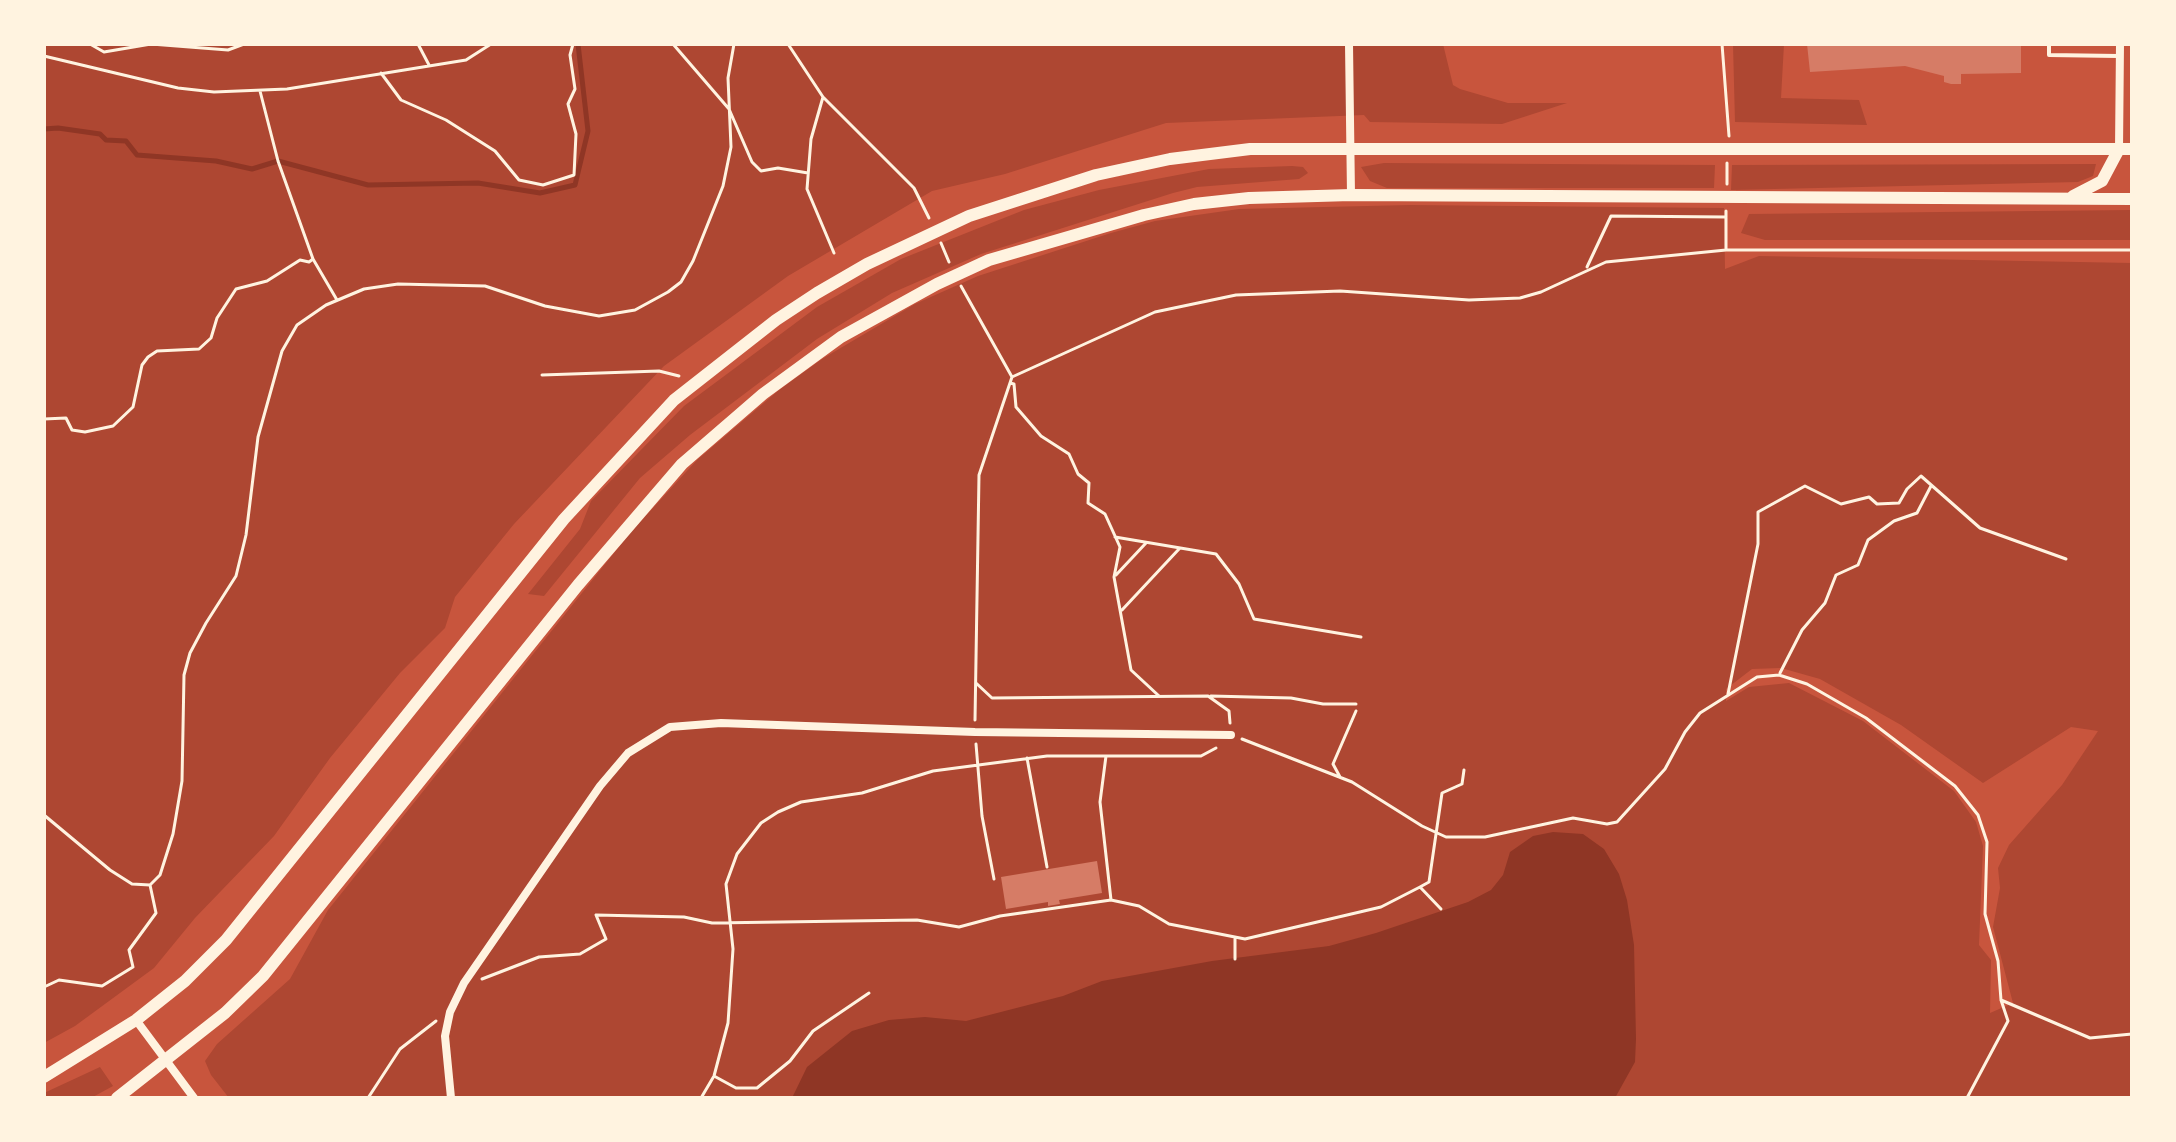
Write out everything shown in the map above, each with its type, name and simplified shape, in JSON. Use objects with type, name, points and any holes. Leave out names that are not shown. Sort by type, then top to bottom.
[{"type":"main road","points":[[44,1077],[136,1020],[185,981],[226,940],[564,519],[674,400],[776,320],[909,243],[1029,194],[1170,159],[1250,149],[1351,146],[2126,149]]},
{"type":"main road","points":[[2067,199],[2102,181],[2126,149]]},
{"type":"main road","points":[[117,1098],[225,1013],[293,942],[587,573],[682,464],[801,363],[937,284],[1034,245],[1194,204],[1351,195],[2132,199]]},
{"type":"street","points":[[1349,44],[1351,195]]},
{"type":"street","points":[[2120,44],[2126,149]]},
{"type":"street","points":[[451,1098],[444,1058],[449,1016],[459,994],[600,786],[628,753],[670,727],[721,723],[975,732],[1231,735]]},
{"type":"street","points":[[136,1020],[194,1098]]},
{"type":"lane","points":[[2049,44],[2049,55],[2120,56]]},
{"type":"path","points":[[90,44],[104,52],[151,44],[228,50],[244,44]]},
{"type":"path","points":[[418,44],[423,59],[430,65]]},
{"type":"path","points":[[44,56],[178,88],[214,92],[317,86],[466,60],[491,44]]},
{"type":"path","points":[[381,73],[401,100],[446,120],[495,151],[519,180],[543,185],[574,175],[576,134],[568,104],[575,89],[570,55],[573,44]]},
{"type":"path","points":[[673,44],[729,109],[752,162],[761,171],[778,168],[808,173]]},
{"type":"path","points":[[44,815],[110,870],[132,884],[150,885],[160,875],[182,781],[184,675],[190,653],[236,576],[246,535],[251,468],[282,351],[297,325],[338,300],[364,289],[398,284],[485,286],[545,306],[599,316],[635,310],[681,282],[693,261],[723,186],[731,147],[728,78],[734,44]]},
{"type":"path","points":[[788,44],[823,97],[914,188],[933,228]]},
{"type":"path","points":[[1722,44],[1725,108]]},
{"type":"path","points":[[259,90],[278,161],[313,259],[338,300]]},
{"type":"path","points":[[823,97],[811,139],[807,189],[834,253]]},
{"type":"path","points":[[1587,269],[1611,216],[1726,217],[1726,250]]},
{"type":"path","points":[[940,242],[953,269]]},
{"type":"path","points":[[994,879],[982,816],[975,732],[979,475],[1012,377],[1155,312],[1236,295],[1305,291],[1469,300],[1520,298],[1541,292],[1587,269],[1629,259],[1726,250],[2132,250]]},
{"type":"path","points":[[44,419],[66,418],[72,430],[85,432],[113,426],[133,407],[142,365],[148,357],[157,351],[199,349],[211,338],[217,318],[236,289],[267,281],[300,260],[309,262],[313,259]]},
{"type":"path","points":[[959,282],[1012,377]]},
{"type":"path","points":[[542,375],[659,371],[679,376]]},
{"type":"path","points":[[1010,383],[1014,384],[1016,407],[1041,436],[1069,454],[1078,474],[1089,483],[1088,503],[1105,514],[1120,547],[1114,577],[1131,670],[1159,696]]},
{"type":"path","points":[[1728,694],[1758,544],[1758,512],[1805,486],[1841,504],[1869,497],[1877,504],[1899,503],[1907,489],[1921,476],[1980,528],[2066,559]]},
{"type":"path","points":[[1779,675],[1802,630],[1825,603],[1836,575],[1858,565],[1868,540],[1894,521],[1917,513],[1931,486]]},
{"type":"path","points":[[1115,537],[1216,554],[1239,584],[1254,619],[1361,637]]},
{"type":"path","points":[[1114,577],[1146,543]]},
{"type":"path","points":[[1122,610],[1179,549]]},
{"type":"path","points":[[1231,735],[1340,777],[1446,837],[1485,837],[1573,818],[1607,824],[1617,822],[1665,769],[1685,732],[1700,713],[1757,677],[1779,675],[1807,684],[1866,718],[1955,786],[1978,815],[1987,842],[1985,914],[1998,961],[2001,1000],[2008,1021],[1967,1098]]},
{"type":"path","points":[[976,683],[992,698],[1208,696],[1291,698],[1356,704]]},
{"type":"path","points":[[1208,696],[1229,711],[1231,735]]},
{"type":"path","points":[[1340,777],[1333,764],[1356,711]]},
{"type":"path","points":[[701,1098],[714,1076],[728,1023],[733,949],[726,884],[737,854],[761,823],[801,802],[862,793],[933,771],[1027,758],[1201,756],[1231,735]]},
{"type":"path","points":[[1106,756],[1100,802],[1111,900]]},
{"type":"path","points":[[1027,758],[1047,867]]},
{"type":"path","points":[[459,994],[485,977],[539,957],[580,954],[606,939],[596,915],[730,921],[904,920],[959,927],[983,924],[1000,916],[1111,900],[1139,906],[1169,924],[1235,938],[1275,935],[1298,925],[1381,907],[1429,882],[1442,793],[1462,784],[1464,770]]},
{"type":"path","points":[[44,987],[59,980],[102,986],[133,967],[129,950],[156,913],[150,885]]},
{"type":"path","points":[[1420,887],[1441,909]]},
{"type":"path","points":[[1235,938],[1235,959]]},
{"type":"path","points":[[714,1076],[736,1088],[757,1088],[790,1061],[813,1031],[869,993]]},
{"type":"path","points":[[2001,1000],[2044,1020],[2066,1024],[2090,1038],[2132,1034]]},
{"type":"path","points":[[368,1098],[400,1049],[432,1023],[449,1016]]},
{"type":"shaded area","points":[[44,44],[1443,44],[1453,85],[1460,89],[1508,103],[1567,103],[1502,124],[1370,122],[1364,115],[1166,123],[1005,174],[932,191],[788,276],[664,366],[514,524],[455,597],[445,628],[400,673],[330,758],[274,836],[195,918],[154,968],[75,1026],[44,1043]]},
{"type":"shaded area","points":[[1733,44],[1784,44],[1781,98],[1859,100],[1867,125],[1735,122]]},
{"type":"shaded area","points":[[1384,163],[1715,165],[1714,188],[1387,188],[1370,181],[1361,167]]},
{"type":"shaded area","points":[[2096,164],[2093,176],[2078,182],[1731,190],[1732,165]]},
{"type":"shaded area","points":[[1303,167],[1308,173],[1299,179],[1197,187],[1173,193],[981,254],[892,293],[817,339],[690,435],[640,478],[544,596],[528,594],[580,529],[591,501],[684,406],[817,307],[901,259],[1024,210],[1099,190],[1209,169]]},
{"type":"shaded area","points":[[1410,205],[1724,208],[1725,269],[1759,256],[2132,263],[2132,1098],[229,1098],[211,1075],[205,1061],[217,1044],[290,979],[328,910],[630,533],[697,460],[779,390],[822,359],[915,304],[978,276],[1111,233],[1155,221],[1239,209]],"holes":[[[1781,668],[1820,679],[1901,725],[1983,783],[2071,727],[2098,731],[2062,785],[2009,845],[1998,868],[2000,888],[1993,927],[2013,1003],[1990,1013],[1991,960],[1979,945],[1983,846],[1976,822],[1954,791],[1863,721],[1789,683],[1749,687],[1726,701],[1726,689],[1752,669]]]},
{"type":"shaded area","points":[[2132,210],[2132,240],[1765,240],[1741,233],[1749,214]]},
{"type":"shaded area","points":[[1553,832],[1583,834],[1604,849],[1619,874],[1627,900],[1634,945],[1635,1062],[1615,1098],[792,1098],[807,1067],[852,1031],[889,1020],[925,1017],[966,1021],[1063,996],[1102,981],[1212,961],[1329,946],[1376,933],[1468,902],[1491,890],[1503,875],[1510,852],[1533,836]]},
{"type":"shaded area","points":[[100,1067],[113,1086],[91,1098],[44,1098],[44,1093]]},
{"type":"building","points":[[1807,44],[2021,44],[2021,73],[1961,74],[1961,84],[1951,84],[1944,82],[1944,76],[1905,66],[1810,72]]},
{"type":"building","points":[[1097,861],[1102,893],[1059,900],[1060,904],[1048,906],[1048,902],[1006,909],[1001,877]]},
{"type":"waterway","points":[[44,129],[100,134],[106,140],[126,141],[137,155],[216,161],[252,169],[278,161],[368,185],[478,183],[540,193],[575,185],[588,131],[578,44]]}]
